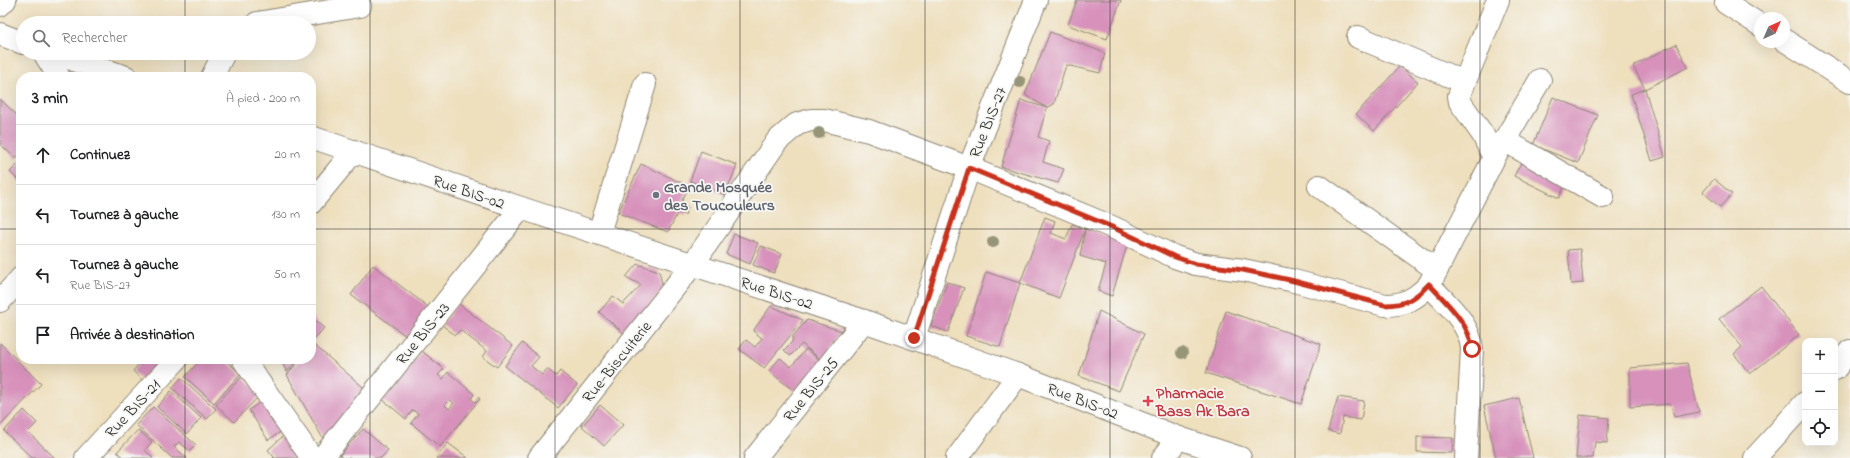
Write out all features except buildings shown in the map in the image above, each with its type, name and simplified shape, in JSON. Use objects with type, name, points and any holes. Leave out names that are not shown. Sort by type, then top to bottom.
[{"type":"street","points":[[0,5],[5,0]]},
{"type":"street","name":"Rue BIS-27","points":[[914,338],[969,168],[1036,0]]},
{"type":"street","points":[[1498,0],[1464,82],[1459,96],[1460,102],[1483,135],[1499,149],[1603,197]]},
{"type":"street","points":[[1726,3],[1754,21]]},
{"type":"street","points":[[299,16],[360,6]]},
{"type":"street","points":[[0,34],[16,40]]},
{"type":"street","points":[[1358,37],[1464,82]]},
{"type":"street","points":[[1790,44],[1850,82]]},
{"type":"street","points":[[48,60],[56,72]]},
{"type":"street","points":[[74,60],[111,72]]},
{"type":"street","points":[[214,72],[220,60]]},
{"type":"street","points":[[1433,277],[1499,149],[1540,80]]},
{"type":"street","points":[[598,233],[645,84]]},
{"type":"street","name":"Rue-Biscuiterie","points":[[539,458],[694,264],[777,141],[797,124],[811,120],[824,120],[869,131],[969,168],[1112,227],[1175,257],[1196,264],[1243,270],[1290,280],[1385,305],[1400,305],[1411,300],[1433,277]]},
{"type":"street","name":"Rue BIS-02","points":[[316,139],[914,338],[1018,375],[1179,438],[1240,458]]},
{"type":"street","points":[[316,197],[354,151]]},
{"type":"street","points":[[1319,186],[1433,277],[1466,328],[1471,338],[1472,349],[1466,458]]},
{"type":"street","name":"Rue BIS-23","points":[[322,458],[521,208]]},
{"type":"street","points":[[0,301],[16,283]]},
{"type":"street","name":"Rue BIS-25","points":[[755,458],[864,321]]},
{"type":"street","points":[[1838,366],[1850,352]]},
{"type":"street","name":"Rue BIS-21","points":[[86,458],[172,364]]},
{"type":"street","points":[[246,364],[312,458]]},
{"type":"street","points":[[957,458],[1018,375]]},
{"type":"street","points":[[1760,457],[1802,406]]},
{"type":"street","points":[[1163,458],[1179,438]]},
{"type":"place","name":"Grande Mosquée des Toucouleurs","points":[[656,195]]},
{"type":"place","name":"Pharmacie Bass Ak Bara","points":[[1148,401]]},
{"type":"route","points":[[914,338],[969,168],[1112,227],[1175,257],[1196,264],[1243,270],[1319,286],[1369,302],[1385,305],[1400,305],[1411,300],[1422,292],[1429,284],[1466,328],[1471,338],[1472,349]]}]
